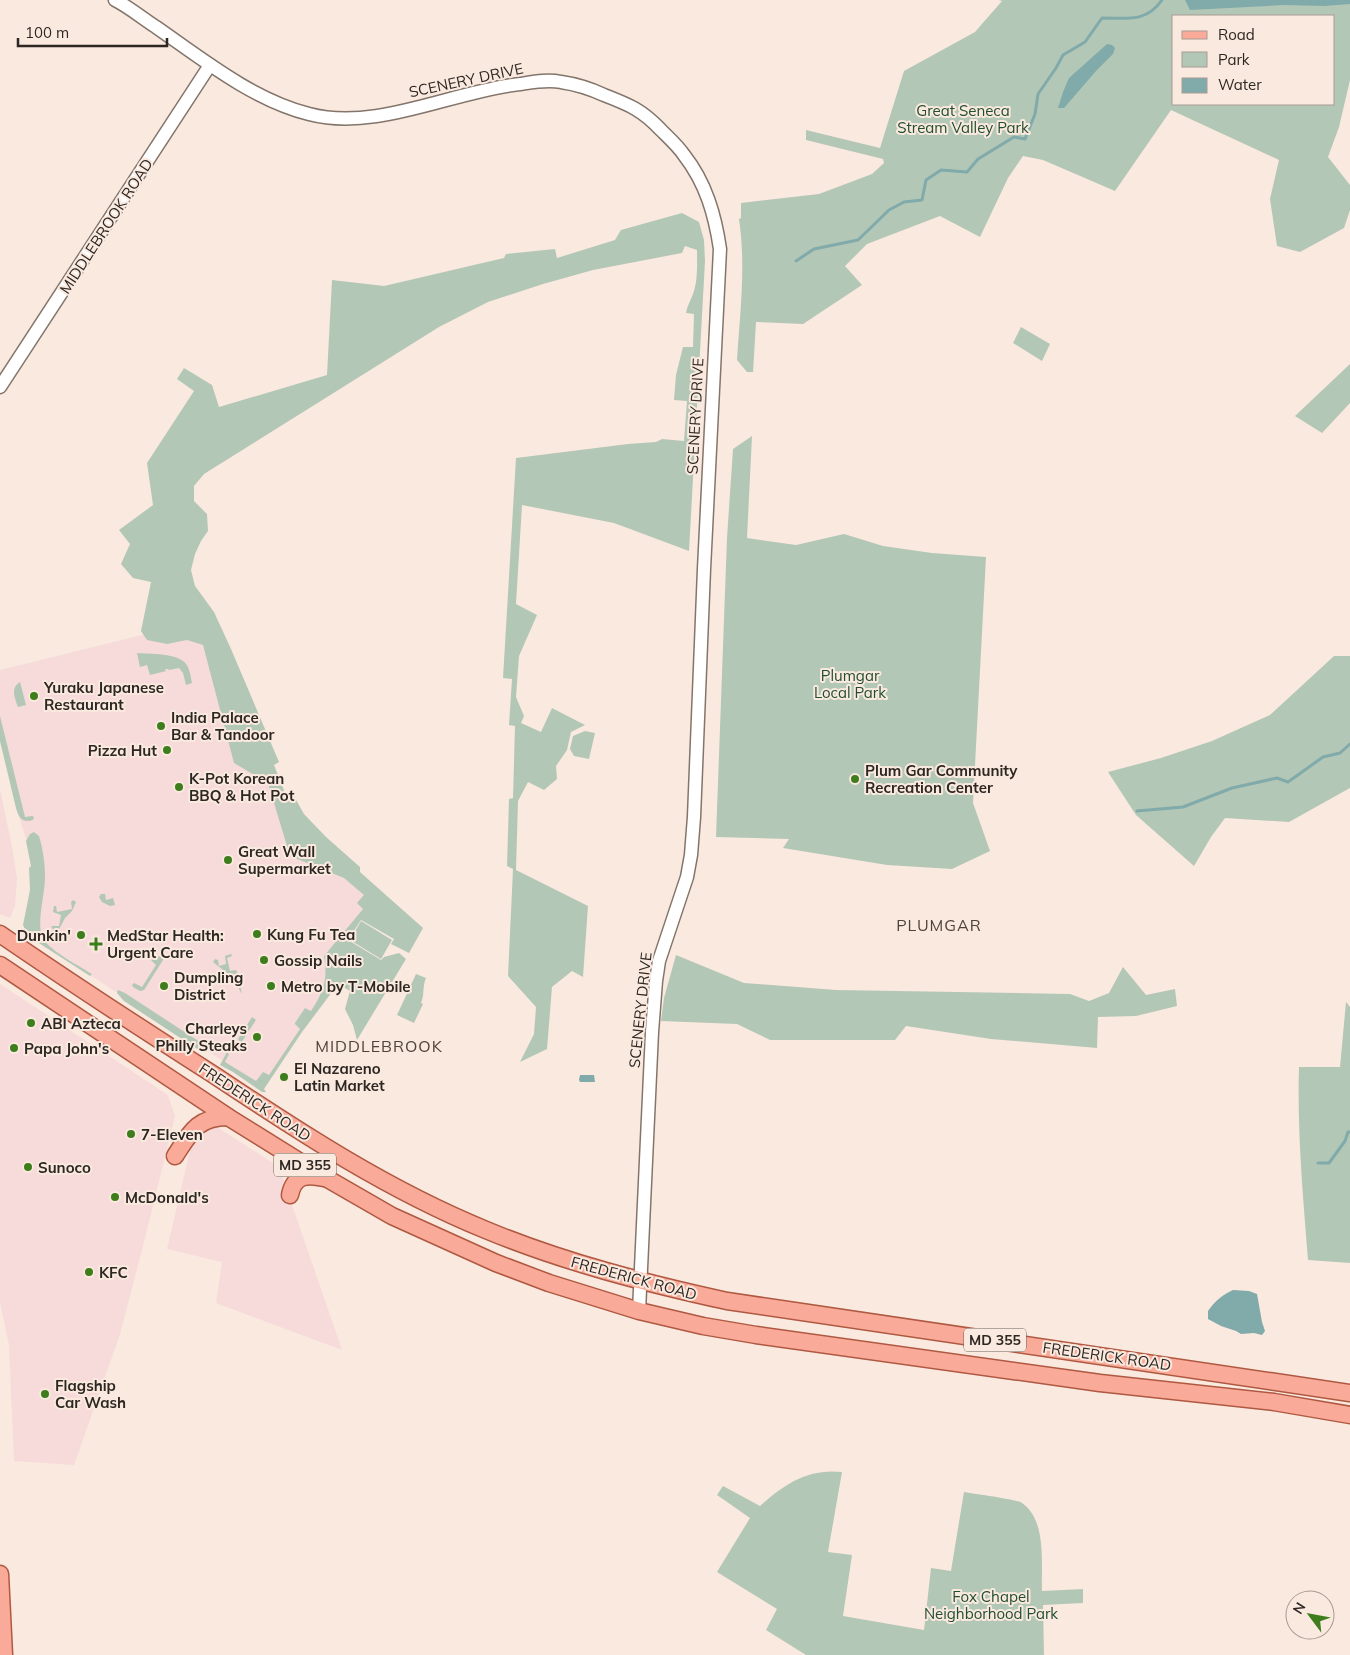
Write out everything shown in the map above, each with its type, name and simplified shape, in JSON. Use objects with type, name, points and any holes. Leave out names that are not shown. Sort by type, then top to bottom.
[{"type":"main road","name":"FREDERICK ROAD","points":[[0,934],[319,1144],[409,1195],[485,1230],[557,1257],[640,1281],[727,1301],[1350,1392]]},
{"type":"main road","name":"FREDERICK ROAD","points":[[0,965],[228,1117],[326,1178],[398,1219],[549,1283],[640,1311],[703,1326],[756,1335],[1100,1382],[1274,1402],[1350,1415]]},
{"type":"main road","points":[[175,1156],[198,1124],[211,1118],[228,1117]]},
{"type":"main road","points":[[290,1195],[294,1184],[302,1177],[326,1178]]},
{"type":"main road","points":[[0,1574],[4,1655]]},
{"type":"street","name":"SCENERY DRIVE","points":[[115,0],[210,65],[260,95],[310,115],[340,118],[379,116],[504,86],[542,81],[560,81],[597,92],[630,105],[647,116],[684,155],[706,192],[716,220],[720,249],[705,540],[694,817],[687,877],[664,941],[657,974],[652,1032],[640,1311]]},
{"type":"street","name":"MIDDLEBROOK ROAD","points":[[0,387],[210,65]]},
{"type":"shaded area","points":[[207,619],[295,834],[374,896],[328,952],[336,974],[263,1087],[28,935],[31,866],[27,842],[18,814],[0,736],[0,670]]},
{"type":"shaded area","points":[[0,789],[17,879],[15,905],[10,918],[0,914]]},
{"type":"shaded area","points":[[0,984],[168,1095],[175,1116],[120,1334],[74,1465],[14,1461],[9,1345],[0,1302]]},
{"type":"shaded area","points":[[214,1125],[279,1167],[342,1350],[216,1303],[222,1262],[167,1249],[193,1138]]},
{"type":"green space","name":"Great Seneca Stream Valley Park","points":[[999,0],[1350,0],[1350,80],[1339,127],[1328,157],[1350,185],[1350,210],[1344,228],[1300,252],[1277,246],[1270,199],[1279,160],[1171,110],[1115,191],[1043,160],[1023,156],[1008,178],[980,237],[940,216],[867,244],[845,266],[862,285],[803,324],[756,322],[753,372],[747,372],[737,360],[742,272],[739,219],[741,218],[741,203],[819,194],[872,174],[884,163],[883,159],[806,140],[806,130],[880,148],[904,71],[975,32],[1002,1]]},
{"type":"green space","points":[[682,213],[699,222],[704,240],[705,261],[689,551],[614,523],[522,505],[516,604],[537,615],[519,656],[516,697],[524,716],[521,723],[541,732],[552,708],[585,725],[571,732],[567,750],[556,766],[557,779],[544,790],[528,782],[518,801],[516,870],[588,906],[583,977],[572,971],[552,987],[547,1049],[520,1062],[534,1034],[536,1007],[508,976],[513,869],[507,866],[509,799],[513,798],[515,726],[509,725],[512,679],[503,678],[516,458],[656,442],[662,439],[684,441],[687,401],[674,400],[676,375],[683,347],[693,347],[694,314],[686,313],[696,284],[697,250],[685,246],[682,253],[593,270],[488,302],[439,327],[204,474],[194,486],[194,501],[207,514],[208,531],[195,554],[191,570],[195,586],[214,612],[231,649],[279,762],[274,765],[285,793],[291,791],[304,814],[326,837],[360,867],[360,872],[423,928],[409,953],[391,944],[394,939],[361,920],[348,940],[381,960],[384,957],[399,953],[406,959],[357,1040],[353,1025],[345,1009],[350,991],[338,984],[302,1032],[264,1089],[266,1092],[262,1092],[220,1065],[227,1052],[229,1054],[225,1062],[256,1081],[263,1072],[269,1075],[300,1029],[295,1023],[305,1008],[311,1011],[319,997],[325,978],[324,956],[363,909],[357,903],[364,895],[344,878],[290,856],[268,783],[234,763],[203,645],[187,640],[167,644],[147,640],[141,631],[151,582],[133,578],[121,564],[130,544],[119,530],[153,505],[147,463],[194,391],[177,379],[184,368],[212,385],[219,407],[327,375],[332,280],[384,286],[504,258],[506,254],[555,249],[557,258],[615,240],[621,230]]},
{"type":"green space","points":[[1021,327],[1050,344],[1042,361],[1013,343]]},
{"type":"green space","points":[[1350,364],[1350,403],[1322,433],[1295,416]]},
{"type":"green space","name":"Plumgar Local Park","points":[[752,436],[747,538],[796,545],[844,534],[883,546],[932,553],[986,557],[973,803],[990,851],[952,869],[887,865],[783,848],[789,839],[716,837],[727,538],[733,449]]},
{"type":"green space","points":[[137,653],[171,656],[182,660],[188,668],[192,683],[186,685],[183,673],[179,668],[165,669],[166,671],[150,675],[147,665],[140,667]]},
{"type":"green space","points":[[1334,656],[1350,656],[1350,788],[1289,822],[1225,818],[1194,866],[1136,815],[1108,772],[1161,758],[1212,741],[1270,715]]},
{"type":"green space","points":[[20,682],[26,705],[18,707],[14,690]]},
{"type":"green space","points":[[0,716],[25,817],[32,816],[34,817],[33,820],[26,821],[18,815],[0,741]]},
{"type":"green space","points":[[585,731],[595,733],[589,759],[574,756],[570,749],[573,736]]},
{"type":"green space","points":[[34,832],[39,836],[45,867],[45,885],[40,919],[41,934],[53,949],[92,974],[90,976],[28,936],[23,925],[30,890],[29,868],[31,866],[26,841],[30,834]]},
{"type":"green space","points":[[101,894],[105,894],[106,900],[113,898],[115,905],[110,906],[102,902],[99,897]]},
{"type":"green space","points":[[73,900],[76,902],[72,911],[65,918],[57,933],[55,933],[51,926],[59,926],[61,915],[53,912],[54,906],[56,906],[57,912],[72,909],[71,902]]},
{"type":"green space","points":[[361,921],[392,940],[381,959],[350,940]]},
{"type":"green space","points":[[231,954],[232,956],[227,958],[230,971],[237,971],[242,994],[232,977],[213,962],[215,959],[218,960],[219,966],[226,964],[225,956]]},
{"type":"green space","points":[[676,955],[744,983],[836,990],[1070,994],[1089,1001],[1109,993],[1123,967],[1146,995],[1175,989],[1177,1006],[1136,1016],[1098,1017],[1097,1048],[991,1039],[906,1026],[895,1040],[770,1040],[737,1024],[661,1021],[664,998]]},
{"type":"green space","points":[[160,956],[163,957],[163,960],[144,990],[140,991],[133,987],[134,983],[142,987],[156,965],[151,960]]},
{"type":"green space","points":[[416,974],[426,978],[421,1003],[423,1004],[414,1023],[397,1015]]},
{"type":"green space","points":[[118,990],[206,1046],[202,1052],[124,1001],[117,993]]},
{"type":"green space","points":[[1346,1002],[1350,1007],[1350,1263],[1308,1260],[1299,1115],[1299,1067],[1340,1067]]},
{"type":"green space","points":[[252,1017],[256,1020],[241,1043],[238,1039]]},
{"type":"green space","name":"Fox Chapel Neighborhood Park","points":[[830,1471],[842,1472],[828,1552],[852,1555],[843,1616],[924,1630],[931,1568],[951,1571],[964,1492],[1004,1498],[1022,1503],[1036,1520],[1039,1531],[1042,1556],[1042,1591],[1083,1589],[1083,1603],[1043,1605],[1044,1655],[806,1655],[766,1630],[777,1609],[717,1572],[750,1518],[717,1495],[723,1486],[760,1506],[787,1485],[807,1475]]},
{"type":"water","points":[[1185,0],[1350,0],[1350,4],[1190,10]]},
{"type":"water","points":[[1107,44],[1115,48],[1113,54],[1064,108],[1058,108],[1069,78]]},
{"type":"water","points":[[580,1075],[594,1075],[595,1082],[580,1082]]},
{"type":"water","points":[[1233,1290],[1249,1291],[1257,1294],[1265,1331],[1262,1335],[1254,1333],[1241,1334],[1208,1319],[1208,1311],[1213,1304]]},
{"type":"waterway","points":[[796,261],[814,249],[858,240],[889,210],[904,202],[922,200],[926,180],[941,170],[967,172],[978,159],[1014,137],[1025,139],[1035,114],[1038,94],[1063,55],[1085,42],[1102,18],[1135,18],[1143,16],[1149,13],[1162,0]]},
{"type":"waterway","points":[[1137,811],[1183,807],[1232,788],[1277,778],[1288,782],[1323,757],[1340,753],[1350,744]]},
{"type":"waterway","points":[[1318,1163],[1329,1163],[1345,1141],[1348,1132],[1350,1132]]},
{"type":"place","name":"Yuraku Japanese Restaurant","points":[[34,696]]},
{"type":"place","name":"India Palace Bar & Tandoor","points":[[161,726]]},
{"type":"place","name":"Pizza Hut","points":[[167,750]]},
{"type":"place","name":"Plum Gar Community Recreation Center","points":[[855,779]]},
{"type":"place","name":"K-Pot Korean BBQ & Hot Pot","points":[[179,787]]},
{"type":"place","name":"Great Wall Supermarket","points":[[228,860]]},
{"type":"place","name":"Kung Fu Tea","points":[[257,934]]},
{"type":"place","name":"Dunkin'","points":[[81,935]]},
{"type":"place","name":"MedStar Health: Urgent Care","points":[[96,944]]},
{"type":"place","name":"Gossip Nails","points":[[264,960]]},
{"type":"place","name":"Dumpling District","points":[[164,986]]},
{"type":"place","name":"Metro by T-Mobile","points":[[271,986]]},
{"type":"place","name":"ABI Azteca","points":[[31,1023]]},
{"type":"place","name":"Charleys Philly Steaks","points":[[257,1037]]},
{"type":"place","name":"Papa John's","points":[[14,1048]]},
{"type":"place","name":"El Nazareno Latin Market","points":[[284,1077]]},
{"type":"place","name":"7-Eleven","points":[[131,1134]]},
{"type":"place","name":"Sunoco","points":[[28,1167]]},
{"type":"place","name":"McDonald's","points":[[115,1197]]},
{"type":"place","name":"KFC","points":[[89,1272]]},
{"type":"place","name":"Flagship Car Wash","points":[[45,1394]]},
{"type":"district","name":"PLUMGAR","points":[[939,925]]},
{"type":"district","name":"MIDDLEBROOK","points":[[379,1046]]}]
